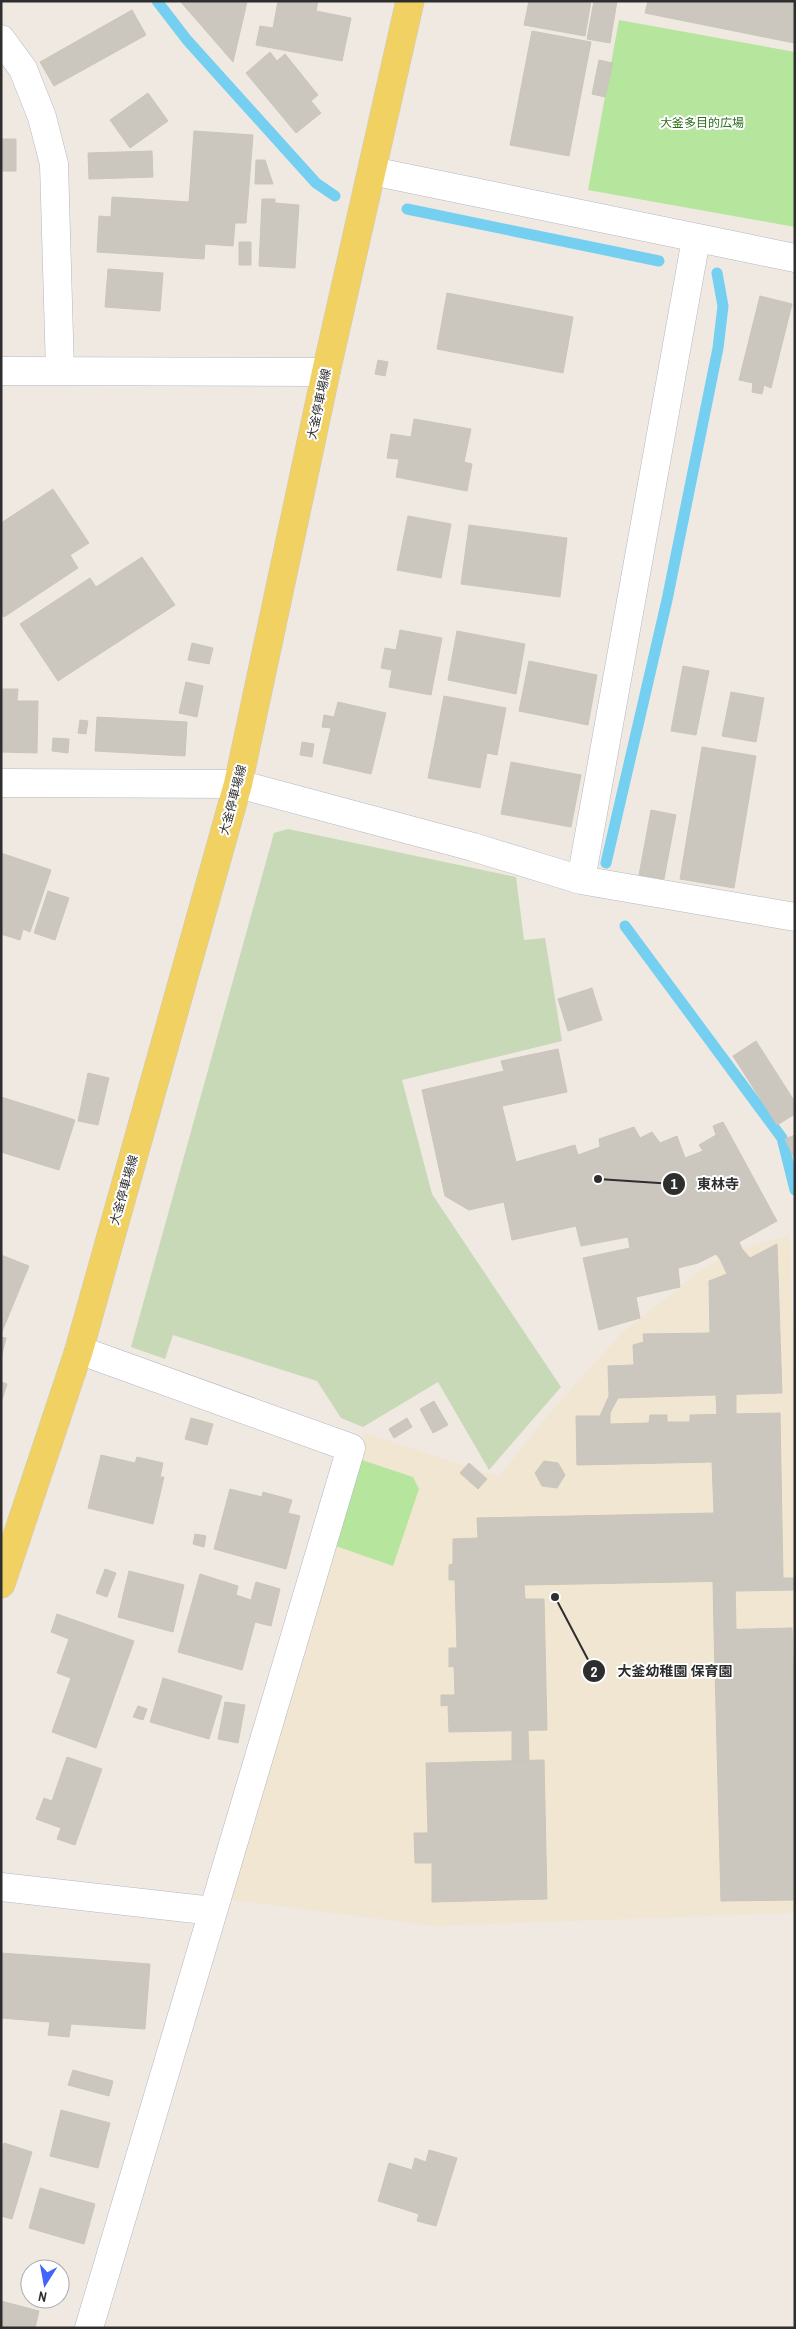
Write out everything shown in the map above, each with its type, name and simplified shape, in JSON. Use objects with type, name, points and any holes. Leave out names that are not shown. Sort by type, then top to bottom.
[{"type":"main road","name":"大釜停車場線","points":[[1,1584],[79,1350],[238,784],[326,372],[410,1]]},
{"type":"street","points":[[1,39],[23,69],[42,117],[54,164],[60,372]]},
{"type":"street","points":[[372,170],[795,258]]},
{"type":"street","points":[[581,880],[696,238]]},
{"type":"street","points":[[1,371],[326,372]]},
{"type":"street","points":[[1,783],[238,784],[473,846],[581,880],[795,917]]},
{"type":"street","points":[[79,1350],[351,1448],[89,2328]]},
{"type":"street","points":[[1,1887],[213,1911]]},
{"type":"shaded area","points":[[790,1235],[795,1410],[795,1913],[433,1926],[225,1899],[365,1433],[499,1477],[551,1411],[623,1332],[696,1274],[720,1259],[742,1249]]},
{"type":"green space","name":"大釜多目的広場","points":[[619,20],[795,52],[795,227],[588,190]]},
{"type":"green space","points":[[288,829],[516,877],[524,940],[545,938],[562,1041],[402,1080],[432,1194],[561,1387],[489,1470],[438,1382],[363,1427],[341,1418],[317,1381],[173,1335],[165,1359],[131,1347],[274,833]]},
{"type":"green space","points":[[362,1460],[413,1477],[419,1489],[393,1566],[333,1545]]},
{"type":"building","points":[[180,1],[247,2],[233,62]]},
{"type":"building","points":[[278,1],[318,1],[316,11],[351,18],[342,61],[256,45],[260,26],[273,28]]},
{"type":"building","points":[[529,1],[591,1],[585,36],[524,25]]},
{"type":"building","points":[[594,1],[617,1],[610,43],[587,39]]},
{"type":"building","points":[[648,1],[795,1],[794,43],[645,13]]},
{"type":"building","points":[[132,10],[146,35],[54,86],[40,62]]},
{"type":"building","points":[[532,31],[591,42],[569,156],[510,145]]},
{"type":"building","points":[[270,52],[277,61],[285,54],[318,95],[311,101],[321,113],[296,133],[246,73]]},
{"type":"building","points":[[599,60],[613,63],[605,97],[592,94]]},
{"type":"building","points":[[148,93],[168,121],[130,148],[110,120]]},
{"type":"building","points":[[194,131],[253,135],[246,223],[235,223],[233,246],[205,244],[204,259],[97,252],[99,216],[111,217],[112,197],[189,202]]},
{"type":"building","points":[[1,139],[16,139],[16,171],[1,171]]},
{"type":"building","points":[[152,151],[153,177],[89,179],[88,153]]},
{"type":"building","points":[[256,160],[265,160],[273,184],[255,184]]},
{"type":"building","points":[[262,199],[275,199],[275,203],[299,205],[295,268],[259,266]]},
{"type":"building","points":[[239,242],[251,242],[251,265],[239,265]]},
{"type":"building","points":[[108,269],[163,273],[160,311],[105,307]]},
{"type":"building","points":[[447,293],[573,317],[563,373],[437,349]]},
{"type":"building","points":[[760,296],[792,304],[771,388],[764,385],[762,394],[752,392],[753,383],[739,380]]},
{"type":"building","points":[[378,360],[388,362],[385,376],[375,374]]},
{"type":"building","points":[[414,419],[471,429],[464,462],[472,464],[467,491],[396,477],[399,459],[387,458],[391,434],[411,437]]},
{"type":"building","points":[[53,489],[89,543],[70,555],[78,568],[4,617],[1,613],[1,523]]},
{"type":"building","points":[[408,516],[451,524],[441,578],[397,570]]},
{"type":"building","points":[[469,525],[567,538],[560,597],[461,584]]},
{"type":"building","points":[[142,557],[175,605],[58,681],[20,624],[90,578],[96,587]]},
{"type":"building","points":[[400,630],[442,638],[431,695],[389,687],[392,670],[381,668],[385,648],[396,650]]},
{"type":"building","points":[[457,631],[525,644],[516,694],[448,680]]},
{"type":"building","points":[[192,643],[213,648],[209,664],[188,660]]},
{"type":"building","points":[[529,661],[597,675],[588,725],[519,711]]},
{"type":"building","points":[[683,666],[709,671],[696,735],[671,731]]},
{"type":"building","points":[[186,682],[203,686],[197,717],[179,713]]},
{"type":"building","points":[[1,689],[18,689],[17,701],[38,701],[37,753],[1,752]]},
{"type":"building","points":[[731,692],[764,698],[756,742],[722,736]]},
{"type":"building","points":[[444,696],[506,708],[497,755],[487,753],[480,788],[428,778]]},
{"type":"building","points":[[338,702],[386,713],[371,774],[323,763],[331,728],[322,727],[324,715],[334,717]]},
{"type":"building","points":[[97,717],[187,722],[185,756],[95,751]]},
{"type":"building","points":[[80,720],[88,721],[86,734],[78,733]]},
{"type":"building","points":[[53,738],[69,739],[68,753],[52,751]]},
{"type":"building","points":[[302,742],[314,744],[312,757],[300,755]]},
{"type":"building","points":[[702,747],[756,756],[734,888],[680,879]]},
{"type":"building","points":[[511,762],[581,775],[571,827],[501,814]]},
{"type":"building","points":[[651,810],[676,815],[664,879],[639,875]]},
{"type":"building","points":[[1,853],[51,870],[30,932],[23,929],[20,940],[1,934]]},
{"type":"building","points":[[48,891],[69,898],[55,940],[34,933]]},
{"type":"building","points":[[592,988],[602,1020],[568,1031],[558,999]]},
{"type":"building","points":[[756,1041],[795,1102],[795,1114],[777,1125],[733,1056]]},
{"type":"building","points":[[558,1049],[567,1092],[502,1106],[516,1162],[575,1145],[578,1155],[600,1147],[599,1139],[634,1127],[640,1138],[652,1132],[660,1143],[677,1136],[685,1158],[703,1151],[699,1145],[716,1135],[713,1126],[723,1122],[777,1221],[739,1242],[742,1249],[720,1259],[716,1254],[698,1263],[678,1268],[680,1287],[636,1297],[640,1318],[599,1330],[583,1258],[630,1248],[628,1237],[581,1246],[576,1226],[512,1240],[504,1202],[469,1210],[445,1196],[422,1090],[504,1071],[501,1061]]},
{"type":"building","points":[[88,1073],[109,1078],[98,1125],[78,1121]]},
{"type":"building","points":[[1,1097],[75,1120],[59,1170],[1,1152]]},
{"type":"building","points":[[795,1135],[795,1160],[785,1139]]},
{"type":"building","points":[[777,1244],[782,1393],[618,1398],[610,1413],[610,1424],[649,1423],[650,1415],[667,1415],[667,1422],[690,1422],[690,1415],[780,1413],[783,1578],[795,1578],[795,1590],[735,1591],[735,1581],[524,1585],[525,1599],[544,1599],[547,1730],[449,1732],[448,1705],[441,1706],[441,1695],[455,1695],[454,1666],[449,1667],[449,1648],[457,1648],[455,1580],[449,1580],[449,1565],[453,1564],[453,1539],[478,1538],[477,1518],[714,1513],[712,1462],[577,1465],[576,1416],[600,1416],[609,1396],[608,1366],[634,1365],[633,1345],[644,1342],[643,1334],[710,1333],[709,1281],[727,1274],[720,1259],[742,1249],[750,1258]]},
{"type":"building","points":[[1,1255],[29,1266],[1,1334]]},
{"type":"building","points":[[1,1337],[6,1338],[1,1359]]},
{"type":"building","points":[[1,1382],[7,1384],[1,1403]]},
{"type":"building","points":[[736,1395],[736,1414],[717,1415],[716,1396]]},
{"type":"building","points":[[434,1401],[448,1425],[433,1433],[420,1409]]},
{"type":"building","points":[[191,1418],[213,1424],[207,1445],[185,1439]]},
{"type":"building","points":[[407,1418],[412,1427],[394,1438],[389,1429]]},
{"type":"building","points":[[101,1455],[135,1463],[137,1457],[163,1463],[160,1477],[164,1477],[153,1524],[88,1508]]},
{"type":"building","points":[[544,1461],[558,1463],[565,1475],[557,1488],[542,1486],[535,1473]]},
{"type":"building","points":[[469,1463],[487,1479],[478,1489],[460,1473]]},
{"type":"building","points":[[230,1489],[262,1497],[263,1492],[292,1500],[288,1513],[300,1516],[286,1569],[214,1549]]},
{"type":"building","points":[[195,1534],[206,1536],[204,1547],[193,1544]]},
{"type":"building","points":[[105,1569],[116,1573],[107,1597],[96,1593]]},
{"type":"building","points":[[129,1571],[184,1585],[173,1632],[118,1617]]},
{"type":"building","points":[[200,1574],[238,1586],[236,1595],[251,1600],[256,1582],[280,1589],[271,1626],[255,1622],[242,1670],[178,1652]]},
{"type":"building","points":[[713,1581],[735,1581],[736,1629],[714,1630]]},
{"type":"building","points":[[57,1614],[134,1641],[96,1748],[52,1732],[71,1678],[57,1673],[69,1639],[51,1632]]},
{"type":"building","points":[[792,1628],[795,1724],[795,1900],[721,1901],[714,1630]]},
{"type":"building","points":[[163,1678],[222,1696],[209,1739],[150,1722]]},
{"type":"building","points":[[225,1702],[245,1705],[238,1743],[218,1739]]},
{"type":"building","points":[[138,1706],[147,1709],[143,1720],[133,1717]]},
{"type":"building","points":[[512,1731],[528,1731],[529,1761],[512,1761]]},
{"type":"building","points":[[67,1757],[102,1769],[75,1845],[57,1839],[61,1828],[36,1819],[44,1798],[52,1801]]},
{"type":"building","points":[[544,1760],[547,1899],[432,1902],[432,1863],[415,1863],[414,1833],[428,1833],[426,1763]]},
{"type":"building","points":[[1,1953],[150,1964],[145,2029],[71,2024],[69,2037],[48,2035],[50,2022],[1,2018]]},
{"type":"building","points":[[73,2070],[113,2081],[109,2096],[68,2085]]},
{"type":"building","points":[[61,2110],[110,2123],[98,2168],[50,2156]]},
{"type":"building","points":[[4,2143],[32,2152],[12,2219],[1,2216],[1,2151]]},
{"type":"building","points":[[429,2150],[457,2158],[436,2226],[417,2221],[419,2214],[378,2201],[389,2163],[412,2170],[415,2158],[426,2162]]},
{"type":"building","points":[[40,2188],[95,2204],[84,2244],[29,2228]]},
{"type":"building","points":[[1,2301],[20,2306],[20,2309],[39,2311],[35,2328],[1,2328]]},
{"type":"waterway","points":[[157,1],[187,40],[316,183],[335,196]]},
{"type":"waterway","points":[[407,209],[659,261]]},
{"type":"waterway","points":[[606,863],[667,600],[718,348],[723,306],[717,273]]},
{"type":"waterway","points":[[625,926],[782,1138],[795,1190]]},
{"type":"place","name":"東林寺","points":[[598,1179]]},
{"type":"place","name":"大釜幼稚園 保育園","points":[[555,1597]]}]
